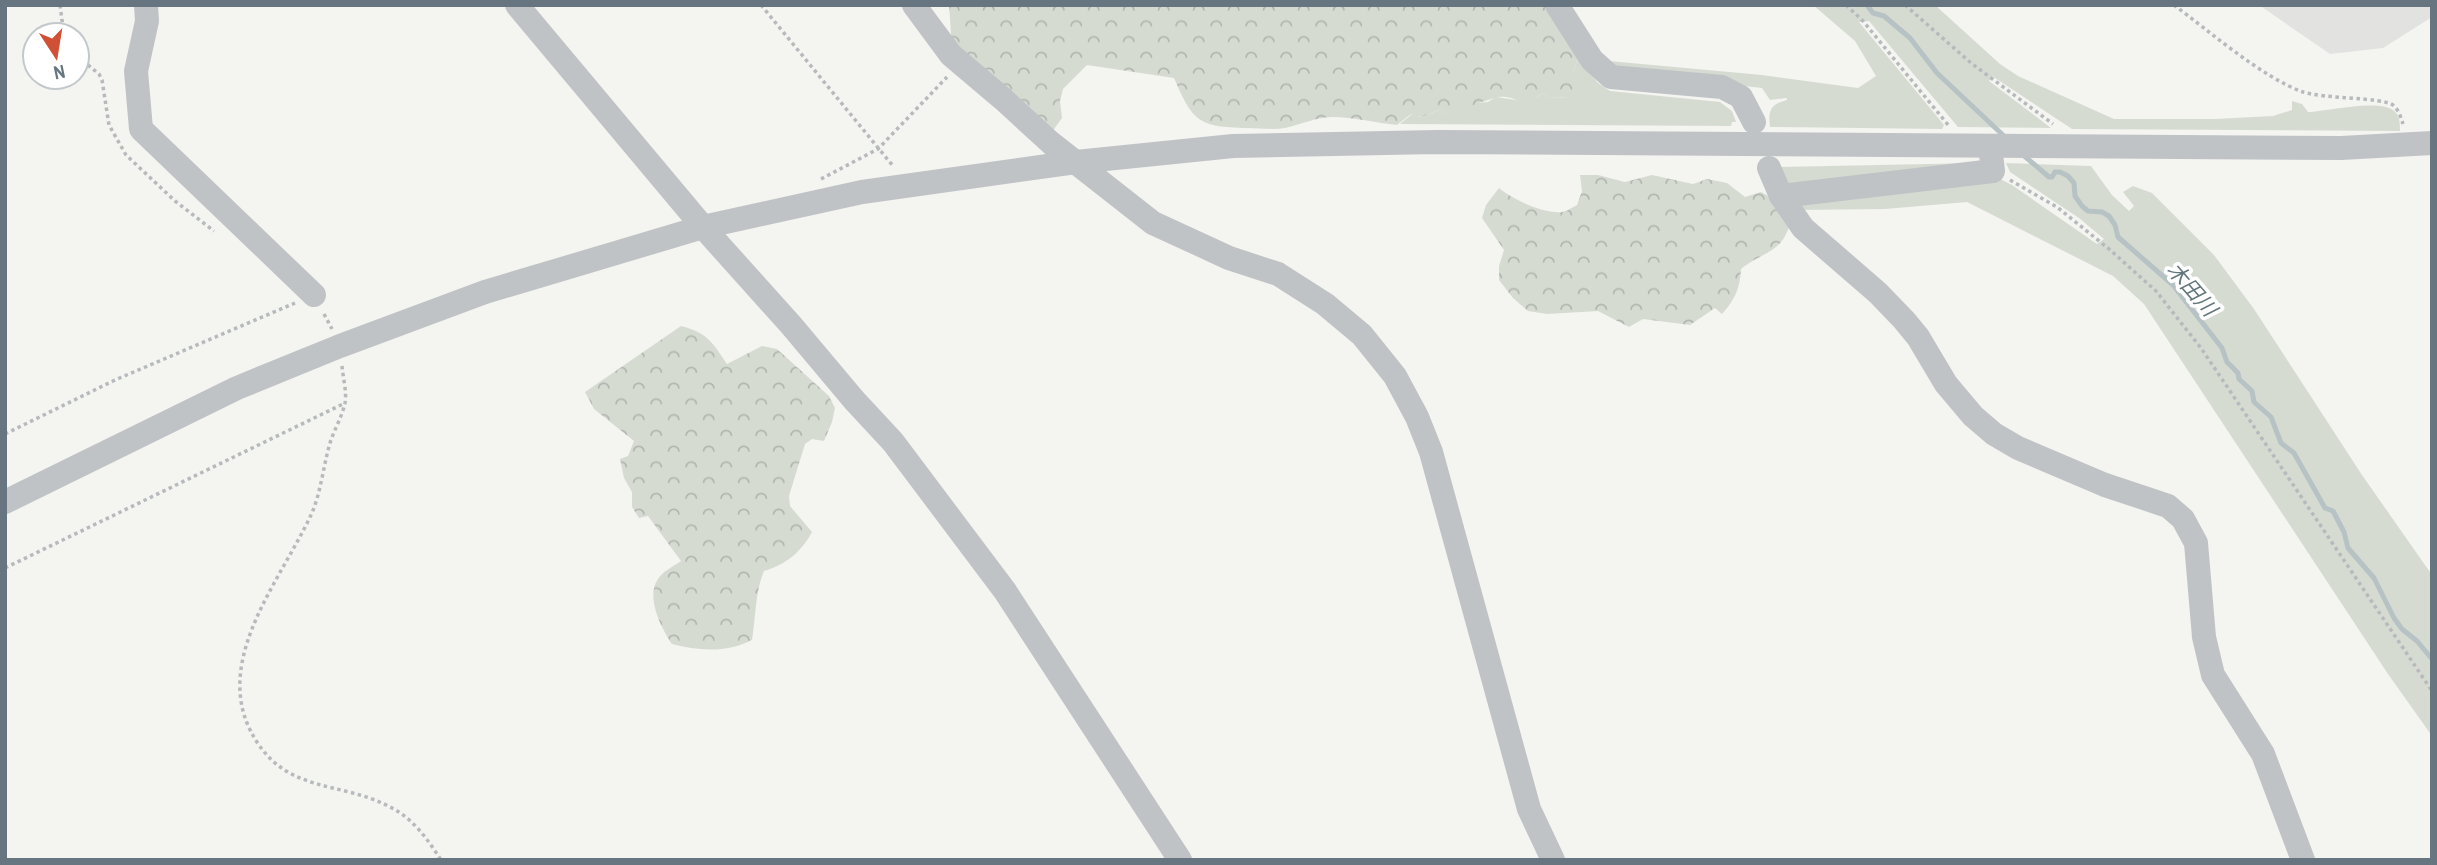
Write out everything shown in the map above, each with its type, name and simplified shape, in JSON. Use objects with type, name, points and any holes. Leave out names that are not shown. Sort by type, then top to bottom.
[{"type":"street","points":[[146,5],[146,21],[136,71],[141,129],[314,295]]},
{"type":"street","points":[[517,5],[703,227],[901,452],[1005,591],[1180,860]]},
{"type":"street","points":[[914,5],[951,55],[1051,143],[1153,223],[1229,258],[1278,274],[1325,304],[1362,335],[1395,376],[1431,452],[1529,809],[1553,860]]},
{"type":"street","points":[[1543,5],[1573,52],[1587,53]]},
{"type":"street","points":[[1557,5],[1587,53],[1611,76],[1722,87],[1741,97],[1754,122]]},
{"type":"street","points":[[5,502],[237,388],[485,292],[703,227],[904,186],[1076,162],[1233,146],[1437,142],[2341,148],[2432,144]]},
{"type":"street","points":[[1781,196],[1993,171],[1990,146]]},
{"type":"street","points":[[1769,168],[1781,196],[1803,228],[1878,293],[1904,320],[1952,391],[1973,416],[2018,449],[2105,485],[2168,506],[2183,519],[2196,543],[2204,637],[2213,675],[2263,754],[2303,860]]},
{"type":"path","points":[[761,5],[899,173],[904,186]]},
{"type":"path","points":[[1846,5],[1863,21],[1941,115]]},
{"type":"path","points":[[1905,5],[1980,70],[2042,115]]},
{"type":"path","points":[[2174,5],[2250,61],[2302,92],[2387,102],[2398,110],[2404,126]]},
{"type":"path","points":[[823,201],[820,182],[822,177],[878,149],[961,63]]},
{"type":"path","points":[[2010,180],[2057,207],[2082,226],[2172,308],[2432,691]]},
{"type":"path","points":[[5,435],[115,380],[314,295],[340,346]]},
{"type":"path","points":[[345,393],[345,403],[331,441],[312,512],[255,621],[243,652],[240,673],[243,712],[257,743],[282,770],[297,778],[390,806],[412,822],[442,860]]},
{"type":"path","points":[[5,568],[345,403]]},
{"type":"shaded area","points":[[2259,5],[2432,5],[2432,17],[2383,48],[2330,54]]},
{"type":"green space","points":[[949,5],[1562,5],[1578,58],[1573,72],[1577,91],[1569,98],[1550,97],[1543,93],[1528,101],[1508,97],[1495,98],[1476,104],[1458,115],[1439,110],[1422,116],[1411,114],[1397,125],[1332,117],[1280,129],[1231,127],[1208,123],[1193,113],[1174,78],[1087,65],[1063,89],[1060,101],[1062,118],[1052,132],[952,48]]},
{"type":"green space","points":[[1813,5],[1935,5],[2000,64],[2018,76],[2114,119],[2273,116],[2292,110],[2292,101],[2302,104],[2308,112],[2365,106],[2386,107],[2397,114],[2400,131],[2072,129],[1992,76],[1989,81],[2051,128],[1958,127],[1869,21],[1859,22],[1944,125],[1942,129],[1770,127],[1771,109],[1787,98],[1770,100],[1762,88],[1620,72],[1609,61],[1762,75],[1858,88],[1876,76],[1855,41]]},
{"type":"green space","points":[[1578,58],[1598,83],[1610,91],[1720,102],[1732,111],[1736,122],[1732,122],[1731,126],[1400,124],[1412,114],[1422,116],[1439,110],[1447,114],[1476,103],[1488,102],[1496,97],[1526,100],[1543,93],[1550,97],[1569,98]]},
{"type":"green space","points":[[1979,163],[1803,188],[1786,182],[1778,167]]},
{"type":"green space","points":[[2006,163],[2091,166],[2112,195],[2129,211],[2134,206],[2123,192],[2133,186],[2152,193],[2214,255],[2254,309],[2362,475],[2432,575],[2432,736],[2388,674],[2144,304],[2113,276],[1967,202],[1885,209],[1798,210],[1793,201],[1996,177],[2012,185],[2097,244],[2104,239],[2079,218],[2010,172]]},
{"type":"green space","points":[[1580,175],[1598,175],[1625,182],[1652,175],[1693,184],[1707,179],[1727,183],[1745,197],[1761,192],[1772,198],[1789,226],[1786,235],[1776,247],[1741,269],[1736,293],[1722,314],[1715,308],[1690,325],[1643,319],[1629,327],[1598,311],[1547,314],[1528,311],[1499,280],[1499,266],[1504,250],[1482,218],[1486,205],[1499,188],[1538,208],[1564,212],[1577,205],[1582,191]]},
{"type":"green space","points":[[681,326],[708,339],[727,364],[762,346],[777,349],[829,396],[835,408],[824,441],[812,439],[805,444],[789,496],[790,506],[812,532],[792,556],[780,565],[764,571],[757,596],[752,640],[723,649],[672,644],[664,630],[656,613],[654,586],[663,574],[681,561],[648,516],[639,518],[632,507],[632,492],[624,478],[620,459],[628,456],[634,441],[594,409],[585,392]]},
{"type":"waterway","name":"木田川","points":[[1867,5],[1873,13],[1884,16],[1910,38],[1937,73],[2005,137]]},
{"type":"waterway","name":"木田川","points":[[2022,154],[2049,177],[2055,172],[2068,176],[2074,183],[2075,196],[2082,206],[2088,211],[2102,212],[2109,216],[2118,237],[2173,285],[2222,348],[2227,362],[2238,373],[2239,379],[2252,391],[2254,402],[2271,417],[2281,443],[2294,453],[2325,508],[2333,511],[2344,532],[2348,548],[2374,578],[2394,618],[2432,659]]}]
